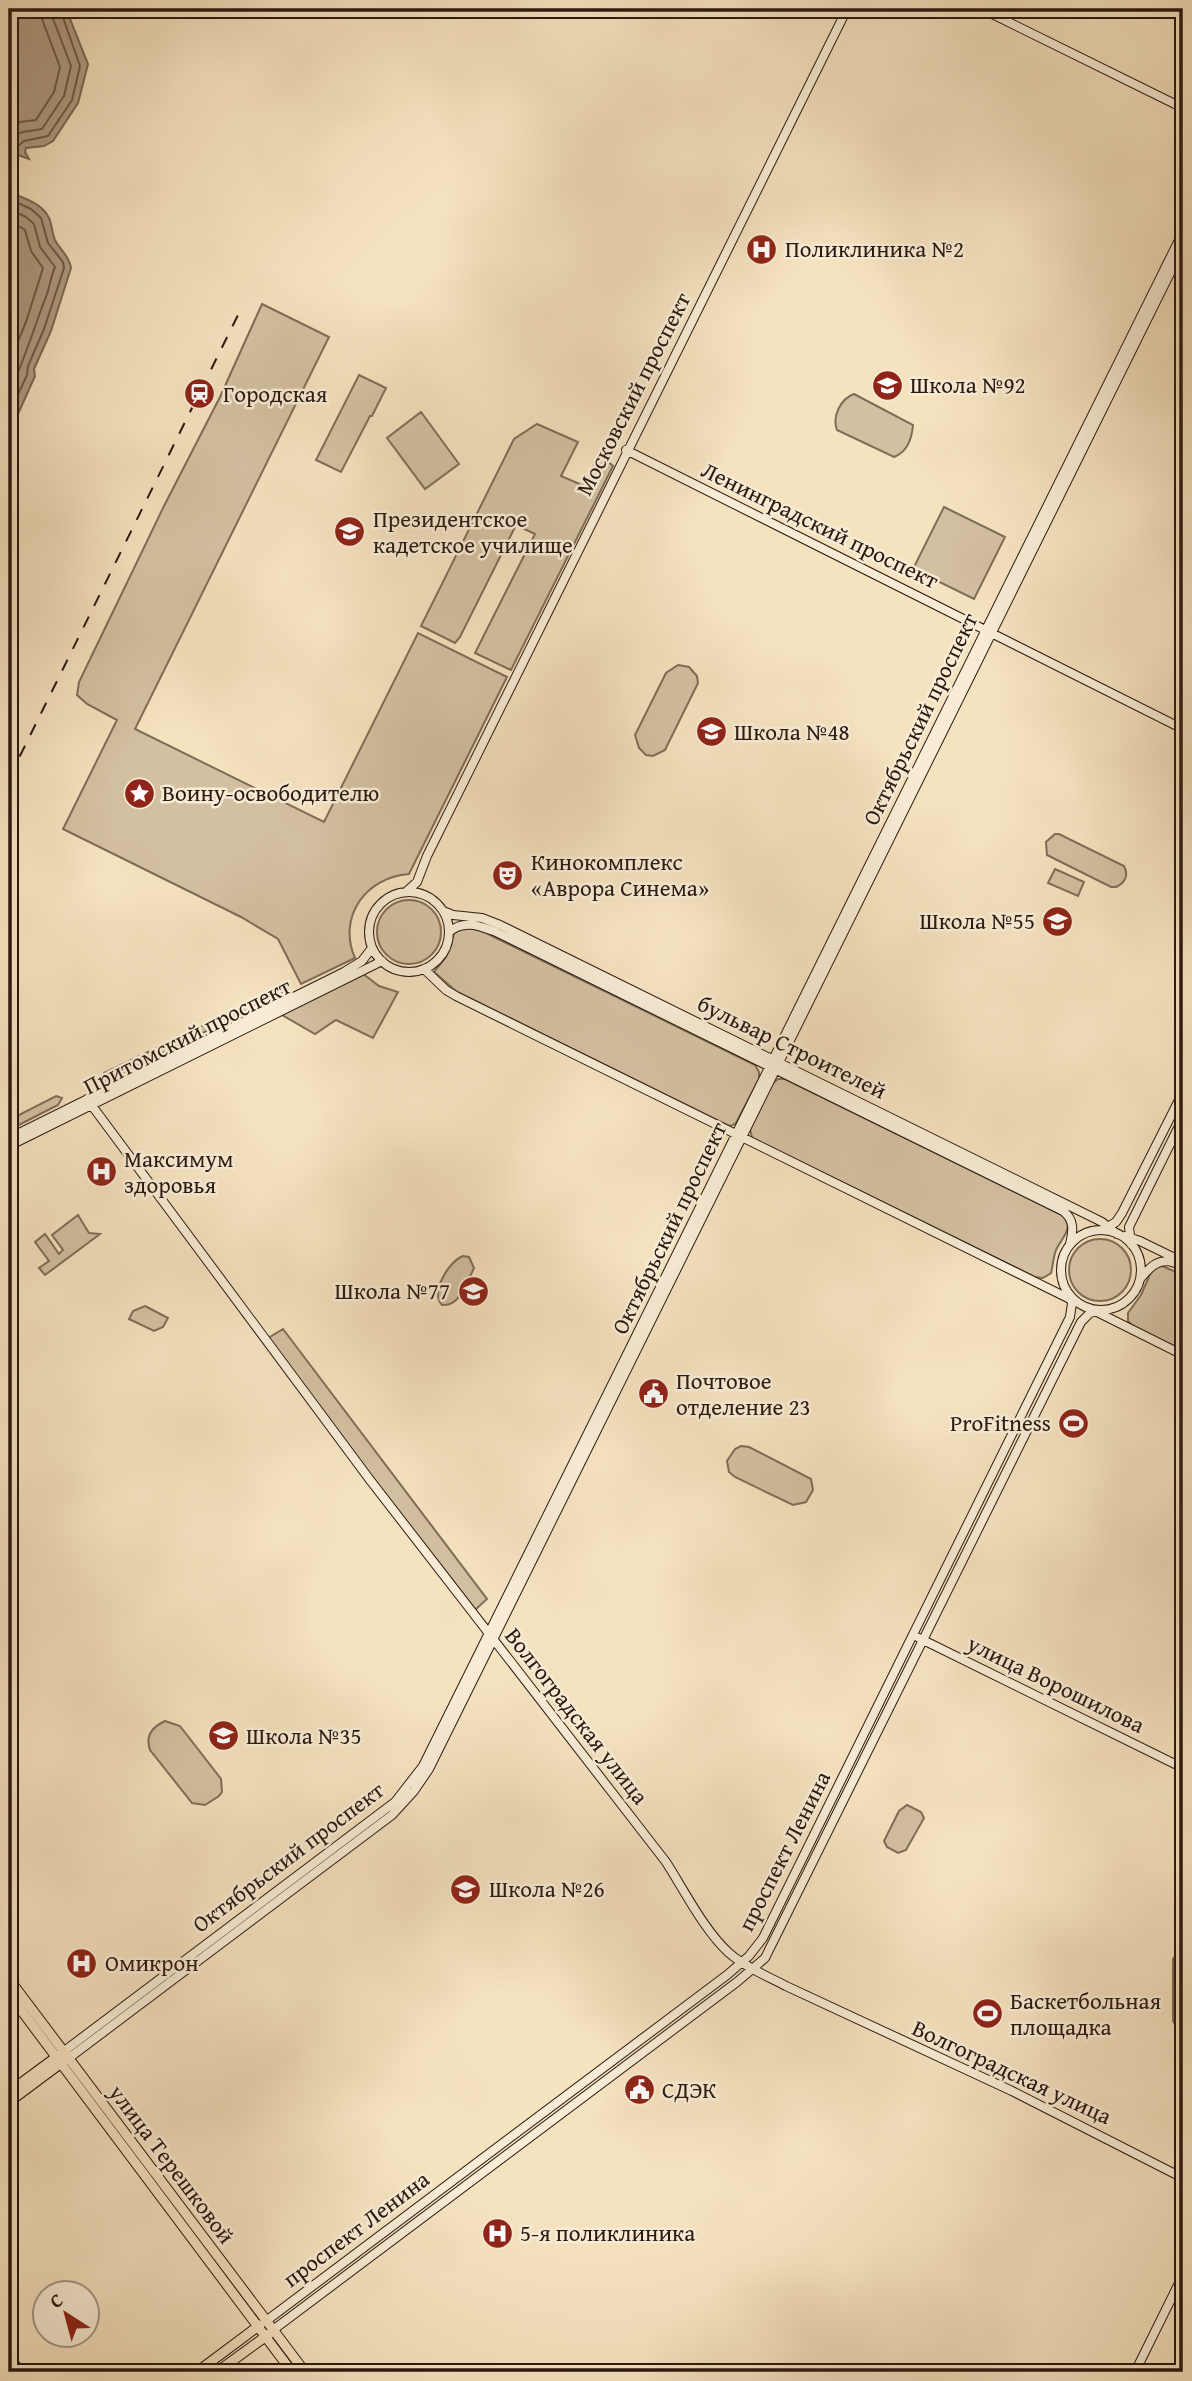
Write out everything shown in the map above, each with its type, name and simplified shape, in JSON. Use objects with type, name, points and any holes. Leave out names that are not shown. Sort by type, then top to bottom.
[{"type":"main road","name":"Московский проспект","points":[[407,891],[414,886],[420,874],[626,450],[847,9]]},
{"type":"main road","points":[[982,9],[1183,108]]},
{"type":"main road","name":"Октябрьский проспект","points":[[990,631],[1183,232]]},
{"type":"main road","name":"Октябрьский проспект","points":[[9,2102],[62,2058],[395,1802],[423,1766],[492,1637],[1183,247]]},
{"type":"main road","name":"Ленинградский проспект","points":[[626,450],[1183,729]]},
{"type":"main road","points":[[420,874],[426,896],[443,911],[449,932],[442,954],[424,969],[398,971],[382,961],[372,948],[369,928],[376,909],[392,895],[407,891],[426,896]]},
{"type":"main road","name":"бульвар Строителей","points":[[443,911],[453,915],[482,918],[500,925],[1063,1211],[1072,1222],[1070,1244]]},
{"type":"main road","name":"бульвар Строителей","points":[[449,932],[457,926],[467,924],[496,932],[775,1064],[1183,1264]]},
{"type":"main road","name":"Притомский проспект","points":[[9,1146],[89,1102],[344,972],[362,961],[372,948]]},
{"type":"main road","name":"Притомский проспект","points":[[9,1138],[382,961]]},
{"type":"main road","points":[[424,969],[456,996],[739,1137],[1095,1309],[1183,1355]]},
{"type":"main road","points":[[1072,1298],[1062,1279],[1063,1255],[1070,1244],[1086,1233],[1110,1227],[1122,1213],[1183,1092]]},
{"type":"main road","name":"Волгоградская улица","points":[[89,1102],[333,1430],[666,1862],[729,1953],[754,1969],[1012,2091],[1183,2178]]},
{"type":"main road","points":[[1122,1235],[1129,1227],[1183,1118]]},
{"type":"main road","points":[[1095,1309],[1115,1307],[1127,1300],[1139,1282],[1139,1262],[1133,1247],[1122,1235],[1099,1230]]},
{"type":"main road","name":"бульвар Строителей","points":[[1139,1282],[1163,1260],[1183,1264]]},
{"type":"main road","name":"проспект Ленина","points":[[197,2372],[743,1962],[763,1938],[1070,1317],[1072,1298]]},
{"type":"main road","name":"проспект Ленина","points":[[217,2372],[754,1969],[765,1958],[1081,1322],[1095,1309]]},
{"type":"main road","name":"улица Ворошилова","points":[[913,1635],[1183,1768]]},
{"type":"main road","name":"улица Терешковой","points":[[9,1979],[62,2058],[257,2328],[292,2372]]},
{"type":"main road","name":"улица Терешковой","points":[[9,1994],[62,2058],[305,2372]]},
{"type":"main road","name":"Октябрьский проспект","points":[[9,2092],[62,2058]]},
{"type":"main road","points":[[426,2216],[424,2209],[436,2193]]},
{"type":"main road","points":[[1135,2372],[1183,2276]]},
{"type":"main road","points":[[9,2356],[21,2372]]},
{"type":"shaded area","points":[[262,304],[329,337],[135,729],[324,822],[418,633],[507,677],[409,874],[380,883],[368,891],[359,902],[350,928],[350,943],[355,958],[301,984],[278,939],[241,917],[63,829],[117,720],[87,704],[77,695],[79,682],[220,397]]},
{"type":"shaded area","points":[[359,375],[386,388],[341,472],[316,460]]},
{"type":"shaded area","points":[[854,394],[913,425],[908,444],[899,455],[894,457],[837,430],[838,409]]},
{"type":"shaded area","points":[[421,412],[459,464],[425,489],[387,438]]},
{"type":"shaded area","points":[[537,424],[578,442],[561,476],[584,486],[599,456],[613,466],[511,670],[475,653],[535,534],[516,525],[455,643],[421,626],[514,439]]},
{"type":"shaded area","points":[[944,507],[1005,537],[974,599],[913,569]]},
{"type":"shaded area","points":[[678,665],[689,667],[697,676],[698,683],[665,750],[653,756],[646,755],[639,748],[635,735],[666,673]]},
{"type":"shaded area","points":[[1055,834],[1124,866],[1124,881],[1111,887],[1047,855],[1046,842]]},
{"type":"shaded area","points":[[1055,869],[1084,882],[1078,896],[1048,883]]},
{"type":"shaded area","points":[[409,900],[432,909],[441,932],[432,955],[409,964],[386,955],[377,932],[386,909]]},
{"type":"shaded area","points":[[460,928],[474,928],[486,933],[755,1065],[759,1079],[736,1123],[727,1125],[457,992],[434,972],[446,957],[454,933]]},
{"type":"shaded area","points":[[362,973],[379,986],[398,992],[373,1038],[336,1020],[315,1034],[282,1015],[282,1013]]},
{"type":"shaded area","points":[[284,989],[283,993],[106,1081],[103,1077],[104,1073]]},
{"type":"shaded area","points":[[778,1079],[785,1079],[1062,1215],[1067,1228],[1056,1250],[1051,1273],[1043,1278],[1035,1277],[752,1138],[750,1129],[772,1084]]},
{"type":"shaded area","points":[[56,1096],[62,1098],[58,1105],[9,1130],[9,1120]]},
{"type":"shaded area","points":[[78,1215],[89,1233],[100,1234],[45,1275],[39,1268],[49,1261],[35,1242],[45,1234],[59,1254],[63,1250],[52,1235]]},
{"type":"shaded area","points":[[1094,1239],[1106,1239],[1122,1248],[1129,1258],[1129,1282],[1122,1292],[1106,1301],[1094,1301],[1083,1296],[1074,1287],[1069,1276],[1069,1264],[1074,1253],[1083,1244]]},
{"type":"shaded area","points":[[463,1256],[469,1257],[474,1268],[458,1298],[448,1305],[442,1305],[438,1293],[442,1278],[452,1264]]},
{"type":"shaded area","points":[[1162,1266],[1183,1275],[1183,1351],[1128,1321],[1128,1313],[1141,1295],[1151,1272]]},
{"type":"shaded area","points":[[145,1306],[168,1318],[163,1327],[154,1331],[129,1319],[133,1311]]},
{"type":"shaded area","points":[[283,1329],[487,1599],[475,1610],[265,1340]]},
{"type":"shaded area","points":[[741,1446],[749,1447],[811,1479],[813,1490],[806,1502],[793,1505],[729,1472],[727,1461],[735,1449]]},
{"type":"shaded area","points":[[165,1721],[180,1726],[221,1779],[222,1792],[205,1805],[192,1803],[150,1750],[148,1740],[151,1732]]},
{"type":"shaded area","points":[[907,1805],[921,1812],[924,1818],[906,1850],[898,1853],[887,1847],[884,1841],[899,1811]]},
{"type":"shaded area","points":[[1183,1945],[1183,2029],[1173,2021],[1173,1959]]},
{"type":"water","points":[[9,9],[66,9],[88,64],[78,103],[53,141],[44,146],[26,148],[29,159],[9,152]]},
{"type":"water","points":[[9,192],[42,208],[50,221],[55,240],[71,268],[51,331],[34,369],[35,376],[9,434]]},
{"type":"railway","points":[[9,778],[238,315]]},
{"type":"place","name":"Поликлиника №2","points":[[762,249]]},
{"type":"place","name":"Школа №92","points":[[887,385]]},
{"type":"place","name":"Городская","points":[[200,394]]},
{"type":"place","name":"Президентское кадетское училище","points":[[350,532]]},
{"type":"place","name":"Школа №48","points":[[711,732]]},
{"type":"place","name":"Воину-освободителю","points":[[139,793]]},
{"type":"place","name":"Кинокомплекс «Аврора Синема»","points":[[508,875]]},
{"type":"place","name":"Школа №55","points":[[1058,921]]},
{"type":"place","name":"Максимум здоровья","points":[[101,1172]]},
{"type":"place","name":"Школа №77","points":[[473,1291]]},
{"type":"place","name":"Почтовое отделение 23","points":[[653,1394]]},
{"type":"place","name":"ProFitness","points":[[1074,1423]]},
{"type":"place","name":"Школа №35","points":[[223,1736]]},
{"type":"place","name":"Школа №26","points":[[466,1889]]},
{"type":"place","name":"Омикрон","points":[[82,1963]]},
{"type":"place","name":"Баскетбольная площадка","points":[[987,2014]]},
{"type":"place","name":"СДЭК","points":[[639,2090]]},
{"type":"place","name":"5-я поликлиника","points":[[497,2233]]}]
